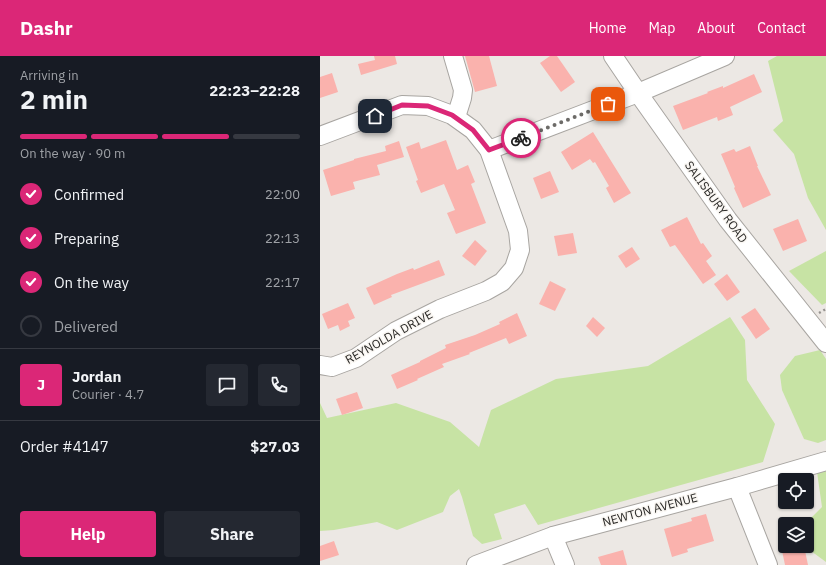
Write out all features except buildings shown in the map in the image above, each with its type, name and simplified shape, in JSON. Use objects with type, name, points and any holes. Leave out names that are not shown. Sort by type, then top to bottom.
[{"type":"street","points":[[454,56],[463,90],[456,117]]},
{"type":"street","name":"SALISBURY ROAD","points":[[613,56],[728,220],[823,340]]},
{"type":"street","points":[[489,150],[638,92],[725,56]]},
{"type":"street","name":"REYNOLDA DRIVE","points":[[320,136],[402,105],[428,106],[456,117],[473,130],[489,150],[518,232],[520,250],[514,268],[502,282],[486,291],[440,308],[402,328],[356,358],[332,367],[320,365]]},
{"type":"street","name":"NEWTON AVENUE","points":[[476,565],[554,536],[737,487],[826,461]]},
{"type":"street","points":[[737,487],[768,565]]},
{"type":"street","points":[[554,536],[565,565]]},
{"type":"green space","points":[[777,56],[826,56],[826,230],[808,198],[794,154],[773,130],[783,121],[768,61]]},
{"type":"green space","points":[[826,251],[826,303],[822,305],[789,271]]},
{"type":"green space","points":[[730,317],[745,340],[747,380],[775,424],[763,462],[538,525],[525,504],[494,514],[502,539],[482,544],[473,536],[459,489],[450,496],[443,512],[397,530],[377,522],[320,531],[320,403],[327,418],[396,403],[450,422],[479,447],[491,410],[556,379],[648,366]]},
{"type":"green space","points":[[820,350],[826,359],[826,440],[818,443],[804,439],[782,390],[780,375],[795,356]]},
{"type":"green space","points":[[826,470],[826,562],[814,553],[814,517],[812,517],[822,507],[817,472]]},
{"type":"way so far","points":[[521,138],[608,104]]},
{"type":"route","points":[[375,116],[402,105],[428,106],[452,115],[473,130],[489,150],[521,138]]}]
